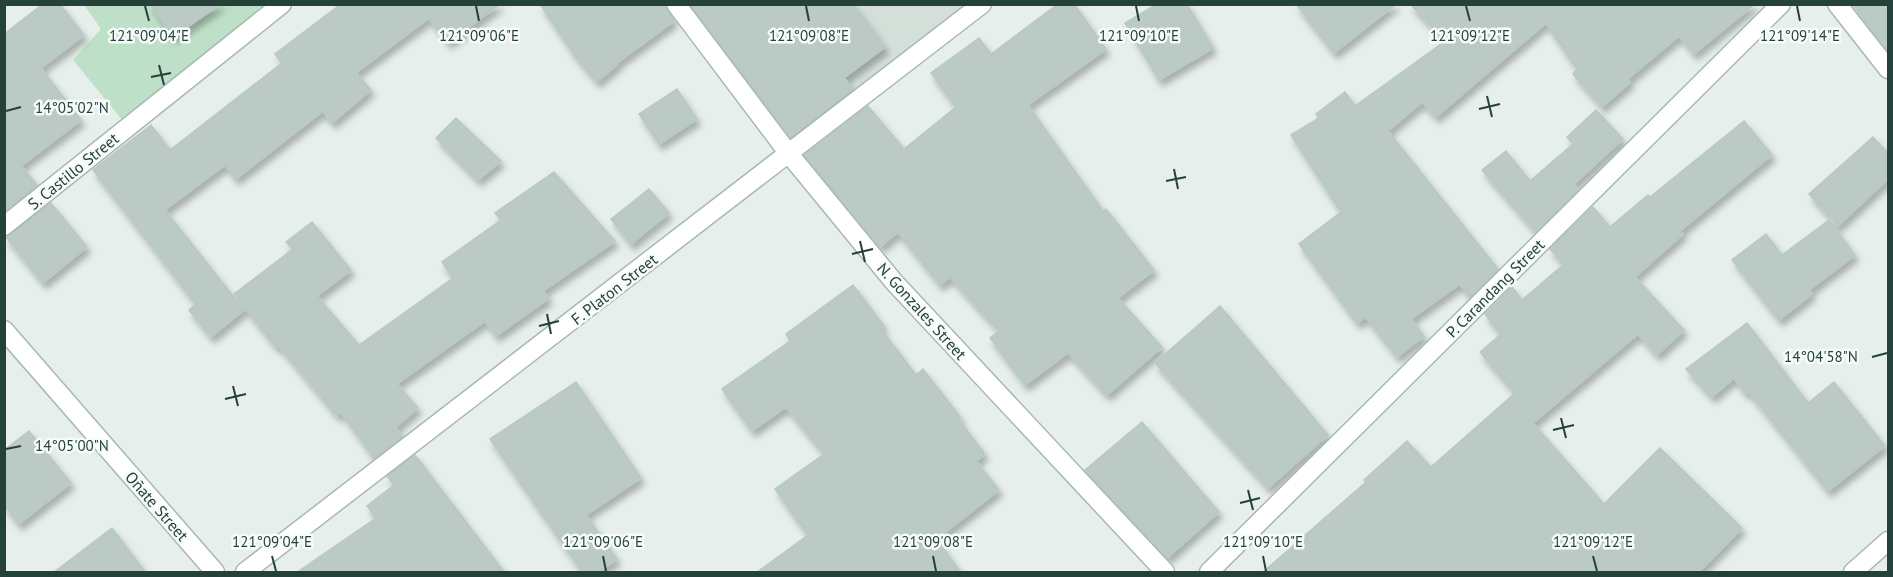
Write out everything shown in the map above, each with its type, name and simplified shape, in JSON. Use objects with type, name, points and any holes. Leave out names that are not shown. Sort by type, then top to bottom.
[{"type":"street","name":"S. Castillo Street","points":[[4,226],[282,4]]},
{"type":"street","name":"N. Gonzales Street","points":[[676,4],[789,154],[894,282],[1165,573]]},
{"type":"street","name":"F. Platon Street","points":[[245,573],[982,4]]},
{"type":"street","name":"P. Carandang Street","points":[[1209,573],[1781,4]]},
{"type":"street","points":[[1838,4],[1888,69]]},
{"type":"street","name":"Oñate Street","points":[[4,330],[215,573]]},
{"type":"street","points":[[1853,573],[1888,541]]},
{"type":"shaded area","points":[[676,5],[982,5],[789,154]]},
{"type":"green space","points":[[84,5],[282,5],[128,127],[73,60],[101,29]]},
{"type":"building","points":[[43,4],[60,4],[84,35],[41,68],[81,120],[21,166],[37,185],[4,211],[4,34]]},
{"type":"building","points":[[150,4],[221,4],[173,37]]},
{"type":"building","points":[[341,4],[500,4],[448,43],[429,18],[356,73],[371,90],[332,123],[323,111],[236,179],[225,165],[165,210],[244,310],[211,337],[189,310],[196,304],[93,170],[151,125],[170,150],[282,63],[275,54]]},
{"type":"building","points":[[540,4],[665,4],[674,21],[617,63],[597,82],[575,56]]},
{"type":"building","points":[[690,4],[853,4],[885,47],[844,78],[853,89],[791,137]]},
{"type":"building","points":[[1058,4],[1074,4],[1106,49],[1028,105],[1103,211],[1106,209],[1154,270],[1118,298],[1162,347],[1107,395],[1068,353],[1025,385],[990,338],[999,331],[950,277],[940,285],[898,232],[880,247],[804,155],[868,106],[904,149],[956,107],[931,73],[979,38],[991,54]]},
{"type":"building","points":[[1157,4],[1187,4],[1213,48],[1159,80],[1125,23]]},
{"type":"building","points":[[1296,4],[1396,4],[1334,53]]},
{"type":"building","points":[[1410,4],[1755,4],[1694,54],[1679,36],[1628,79],[1630,82],[1602,107],[1573,74],[1577,69],[1546,23],[1436,117],[1422,102],[1388,131],[1498,269],[1470,297],[1460,284],[1411,319],[1424,336],[1397,357],[1366,317],[1357,323],[1299,244],[1341,212],[1291,135],[1319,118],[1316,114],[1345,92],[1355,106],[1445,41]]},
{"type":"building","points":[[1852,4],[1888,4],[1888,51]]},
{"type":"building","points":[[677,89],[697,119],[659,144],[639,114]]},
{"type":"building","points":[[1596,110],[1623,139],[1574,184],[1578,190],[1536,232],[1482,170],[1506,151],[1530,181],[1573,144],[1567,137]]},
{"type":"building","points":[[456,118],[501,161],[478,180],[436,138]]},
{"type":"building","points":[[1744,121],[1772,155],[1680,231],[1683,234],[1635,277],[1684,330],[1657,355],[1638,334],[1533,423],[1604,504],[1660,448],[1742,528],[1698,573],[1262,573],[1366,482],[1364,480],[1407,441],[1431,467],[1515,393],[1480,352],[1501,334],[1485,314],[1512,287],[1522,300],[1564,264],[1550,249],[1593,207],[1610,227]]},
{"type":"building","points":[[1873,137],[1888,153],[1888,179],[1838,226],[1809,194]]},
{"type":"building","points":[[554,172],[615,241],[543,291],[549,298],[496,336],[485,321],[397,384],[418,408],[396,427],[402,437],[374,458],[341,412],[337,416],[279,346],[276,347],[234,294],[293,249],[286,242],[312,222],[351,270],[317,296],[359,345],[453,278],[442,262],[501,220],[495,213]]},
{"type":"building","points":[[649,189],[669,213],[631,244],[611,219]]},
{"type":"building","points":[[51,203],[87,247],[43,283],[6,237]]},
{"type":"building","points":[[1829,220],[1855,255],[1809,290],[1812,294],[1779,320],[1732,260],[1766,234],[1782,255]]},
{"type":"building","points":[[853,285],[884,326],[880,328],[916,375],[923,369],[961,418],[959,420],[985,454],[976,461],[999,490],[937,539],[961,573],[756,573],[808,535],[775,489],[824,454],[786,407],[752,431],[722,389],[790,341],[786,334]]},
{"type":"building","points":[[1220,306],[1328,435],[1268,488],[1155,363]]},
{"type":"building","points":[[1747,323],[1808,403],[1834,382],[1885,446],[1828,491],[1748,391],[1745,393],[1734,378],[1712,397],[1686,369]]},
{"type":"building","points":[[576,382],[641,478],[586,515],[617,559],[597,573],[583,573],[490,439]]},
{"type":"building","points":[[1142,422],[1219,512],[1167,558],[1085,470]]},
{"type":"building","points":[[29,431],[71,483],[19,524],[4,505],[4,450]]},
{"type":"building","points":[[415,455],[505,573],[296,573],[376,518],[367,506],[394,485],[387,476]]},
{"type":"building","points":[[112,528],[146,573],[53,573]]}]
